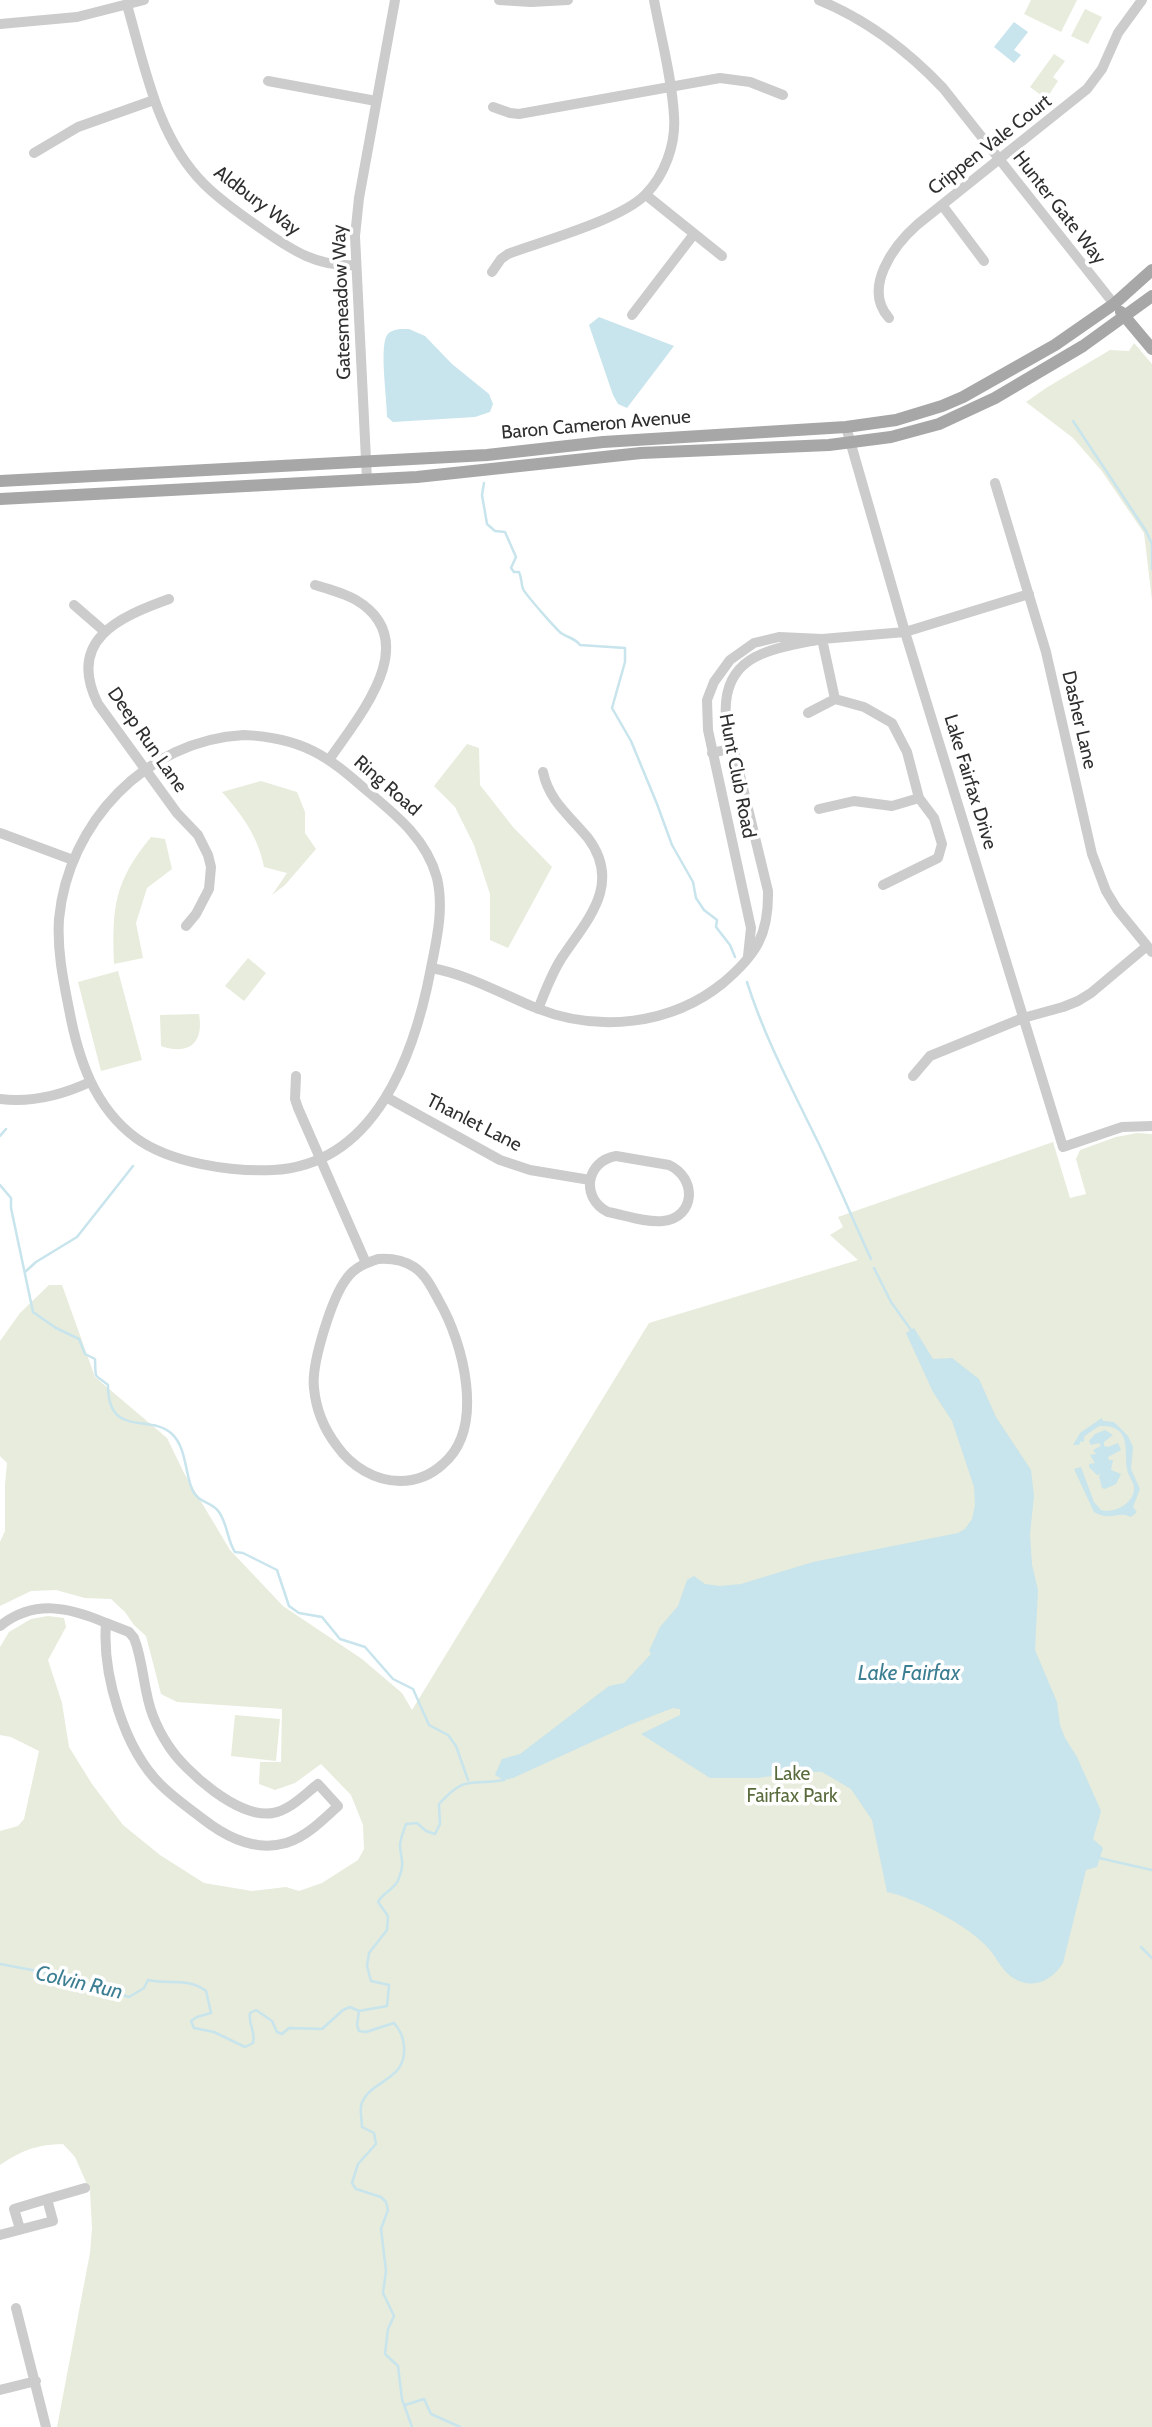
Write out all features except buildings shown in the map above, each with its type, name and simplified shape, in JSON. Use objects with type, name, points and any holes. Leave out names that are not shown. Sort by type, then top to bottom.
[{"type":"main road","name":"Baron Cameron Avenue","points":[[0,481],[487,455],[658,437],[846,427],[896,420],[963,397],[1055,345],[1114,304],[1152,270]]},
{"type":"main road","name":"Baron Cameron Avenue","points":[[0,499],[463,474],[641,453],[850,443],[916,432],[963,414],[1042,371],[1125,317],[1152,296]]},
{"type":"main road","points":[[1114,304],[1152,349]]},
{"type":"street","points":[[0,24],[56,20],[144,0]]},
{"type":"street","name":"Gatesmeadow Way","points":[[367,480],[355,265],[357,213],[395,0]]},
{"type":"street","points":[[499,0],[568,0]]},
{"type":"street","points":[[492,272],[508,254],[612,215],[646,195],[661,173],[672,144],[674,114],[654,0]]},
{"type":"street","name":"Hunter Gate Way","points":[[819,0],[874,27],[911,56],[943,88],[1114,304]]},
{"type":"street","name":"Crippen Vale Court","points":[[889,318],[879,303],[883,271],[909,232],[1087,89],[1102,69],[1118,33],[1142,0]]},
{"type":"street","name":"Aldbury Way","points":[[127,5],[154,100],[163,122],[180,154],[204,184],[223,201],[301,255],[327,264],[355,265]]},
{"type":"street","points":[[493,107],[519,114],[710,79],[750,82],[783,95]]},
{"type":"street","points":[[268,81],[376,101]]},
{"type":"street","points":[[34,153],[78,127],[154,100]]},
{"type":"street","points":[[646,195],[722,256]]},
{"type":"street","points":[[942,205],[984,261]]},
{"type":"street","points":[[632,314],[694,234]]},
{"type":"street","name":"Lake Fairfax Drive","points":[[846,427],[905,632],[1063,1147],[1122,1127],[1152,1126]]},
{"type":"street","name":"Dasher Lane","points":[[995,483],[1046,652],[1091,854],[1117,909],[1149,949]]},
{"type":"street","points":[[315,585],[345,595],[365,606],[379,624],[387,658],[381,680],[328,760]]},
{"type":"street","name":"Hunt Club Road","points":[[747,960],[751,945],[751,928],[708,730],[707,700],[714,682],[730,660],[765,639],[822,639],[905,632],[1029,594]]},
{"type":"street","points":[[74,605],[104,631],[121,618],[169,599]]},
{"type":"street","name":"Deep Run Lane","points":[[104,631],[90,661],[93,694],[177,813],[198,835],[208,855],[211,878],[209,890],[197,914],[186,926]]},
{"type":"street","points":[[822,639],[835,699]]},
{"type":"street","name":"Hunt Club Road","points":[[431,968],[450,972],[538,1009],[586,1021],[624,1022],[680,1009],[725,981],[747,960],[761,940],[766,925],[768,891],[733,748],[725,705],[729,687],[737,671],[759,653],[822,639]]},
{"type":"street","points":[[808,713],[835,699],[864,707],[892,723],[906,752],[919,798],[934,818],[942,844],[939,858],[883,884]]},
{"type":"street","name":"Ring Road","points":[[236,735],[280,739],[313,751],[328,760],[396,815],[417,837],[435,873],[440,896],[439,925],[423,1011],[415,1036],[386,1097],[362,1130],[349,1142],[320,1159],[293,1167],[259,1170],[178,1159],[149,1146],[124,1127],[110,1112],[90,1082],[74,1035],[60,962],[60,910],[73,860],[88,830],[121,788],[145,769],[193,743],[236,735]]},
{"type":"street","points":[[712,753],[733,748]]},
{"type":"street","points":[[538,1009],[560,961],[595,909],[601,886],[595,849],[554,800],[545,783],[543,772]]},
{"type":"street","points":[[819,809],[854,801],[892,806],[919,798]]},
{"type":"street","points":[[0,833],[73,860]]},
{"type":"street","points":[[914,1076],[930,1056],[1023,1018],[1078,1001],[1149,949]]},
{"type":"street","points":[[296,1076],[295,1099],[298,1108],[366,1263]]},
{"type":"street","points":[[0,1099],[51,1097],[90,1082]]},
{"type":"street","name":"Thanlet Lane","points":[[386,1097],[500,1160],[530,1170],[590,1180]]},
{"type":"street","points":[[621,1156],[676,1168],[686,1180],[689,1195],[679,1215],[658,1222],[601,1209],[592,1198],[590,1180],[596,1166],[602,1161],[621,1156]]},
{"type":"street","points":[[378,1259],[396,1260],[423,1274],[443,1307],[463,1368],[467,1407],[462,1436],[447,1461],[418,1479],[386,1480],[367,1472],[350,1460],[325,1427],[315,1400],[313,1385],[316,1356],[338,1294],[349,1275],[366,1263],[378,1259]]},
{"type":"street","points":[[0,1626],[24,1612],[48,1608],[73,1610],[129,1632],[134,1638],[152,1713],[168,1746],[192,1773],[233,1803],[264,1814],[279,1811],[297,1801],[317,1784],[338,1806],[301,1836],[289,1842],[253,1844],[221,1833],[175,1797],[160,1784],[142,1761],[125,1730],[104,1647],[106,1623]]},
{"type":"street","points":[[20,2229],[14,2209],[85,2188]]},
{"type":"street","points":[[0,2235],[53,2221],[47,2199]]},
{"type":"street","points":[[16,2308],[46,2427]]},
{"type":"street","points":[[0,2390],[36,2381]]},
{"type":"green space","points":[[1031,0],[1077,0],[1061,32],[1024,14]]},
{"type":"green space","points":[[1085,9],[1102,17],[1088,44],[1071,36]]},
{"type":"green space","points":[[1054,54],[1065,61],[1053,77],[1058,81],[1046,99],[1030,87]]},
{"type":"green space","points":[[1134,343],[1152,364],[1152,600],[1144,533],[1101,470],[1073,438],[1026,402],[1110,350],[1129,351]]},
{"type":"green space","points":[[467,744],[479,748],[480,785],[513,827],[552,867],[508,948],[490,940],[490,894],[474,845],[455,807],[434,786]]},
{"type":"green space","points":[[261,781],[297,792],[305,812],[305,833],[316,849],[285,885],[272,895],[287,873],[264,867],[258,845],[248,826],[222,792]]},
{"type":"green space","points":[[151,837],[165,839],[172,869],[147,888],[136,923],[143,958],[114,964],[114,926],[118,896],[129,868]]},
{"type":"green space","points":[[248,958],[266,973],[244,1001],[225,986]]},
{"type":"green space","points":[[118,971],[142,1060],[101,1071],[78,982]]},
{"type":"green space","points":[[199,1014],[199,1032],[193,1044],[180,1049],[161,1046],[160,1015]]},
{"type":"green space","name":"Lake Fairfax Park","points":[[1137,1133],[1152,1134],[1152,2427],[57,2427],[90,2253],[90,2191],[75,2157],[63,2144],[30,2149],[0,2165],[0,1831],[18,1826],[24,1819],[39,1751],[11,1737],[0,1735],[0,1647],[9,1632],[31,1619],[48,1616],[64,1618],[66,1627],[48,1660],[62,1703],[69,1747],[92,1784],[123,1825],[160,1855],[204,1883],[252,1891],[286,1887],[299,1891],[322,1883],[358,1860],[364,1849],[363,1825],[351,1795],[321,1764],[295,1783],[275,1790],[259,1784],[260,1762],[281,1762],[282,1709],[177,1702],[161,1694],[146,1636],[111,1599],[85,1598],[56,1590],[31,1591],[0,1606],[0,1542],[5,1531],[7,1463],[0,1456],[0,1341],[20,1313],[49,1285],[62,1285],[95,1377],[167,1438],[184,1473],[230,1550],[283,1606],[362,1659],[402,1693],[412,1710],[649,1323],[858,1260],[830,1235],[843,1227],[838,1217],[1053,1142],[1070,1198],[1086,1194],[1076,1159],[1080,1150],[1116,1137]]},
{"type":"green space","points":[[235,1715],[280,1719],[276,1761],[231,1756]]},
{"type":"water","points":[[1014,22],[1028,32],[1014,50],[1021,55],[1014,63],[994,47]]},
{"type":"water","points":[[599,317],[674,346],[627,408],[618,404],[613,395],[589,325]]},
{"type":"water","points":[[409,329],[425,336],[452,364],[489,394],[493,404],[490,412],[475,417],[393,422],[387,417],[384,344],[389,333]]},
{"type":"water","name":"Lake Fairfax","points":[[914,1328],[933,1359],[952,1358],[979,1379],[996,1417],[1031,1470],[1034,1496],[1030,1534],[1032,1565],[1038,1590],[1035,1650],[1057,1702],[1065,1738],[1077,1757],[1101,1811],[1093,1839],[1103,1848],[1097,1867],[1086,1870],[1063,1963],[1053,1975],[1041,1982],[1021,1982],[1013,1978],[981,1940],[941,1914],[887,1892],[872,1820],[851,1789],[822,1772],[799,1772],[758,1778],[710,1778],[641,1734],[680,1715],[680,1709],[673,1708],[629,1725],[513,1778],[504,1780],[495,1775],[502,1759],[520,1754],[609,1686],[624,1683],[651,1654],[649,1651],[660,1627],[678,1606],[687,1580],[694,1576],[705,1584],[741,1584],[813,1562],[958,1533],[965,1529],[972,1519],[975,1505],[974,1487],[952,1421],[933,1392],[906,1333]]},
{"type":"water","points":[[1102,1418],[1103,1421],[1114,1422],[1128,1436],[1133,1447],[1131,1469],[1140,1489],[1133,1507],[1137,1512],[1131,1517],[1105,1516],[1094,1512],[1074,1469],[1081,1467],[1094,1502],[1101,1510],[1111,1511],[1122,1507],[1133,1495],[1134,1487],[1127,1469],[1126,1447],[1122,1434],[1117,1429],[1099,1426],[1084,1437],[1084,1442],[1073,1445],[1080,1433]]},
{"type":"water","points":[[1105,1430],[1113,1435],[1104,1442],[1104,1446],[1118,1443],[1121,1450],[1108,1457],[1113,1460],[1111,1470],[1121,1474],[1116,1484],[1105,1489],[1102,1488],[1099,1476],[1101,1474],[1097,1475],[1089,1467],[1089,1464],[1095,1463],[1090,1455],[1096,1454],[1093,1450],[1101,1446],[1099,1443],[1091,1445],[1089,1441],[1095,1434]]},
{"type":"waterway","points":[[1073,421],[1146,531],[1152,544],[1152,569]]},
{"type":"waterway","points":[[484,483],[482,495],[487,524],[495,531],[505,532],[516,557],[511,568],[514,572],[519,572],[523,589],[541,611],[561,633],[580,645],[625,648],[625,662],[612,708],[631,741],[672,845],[693,882],[696,898],[704,910],[717,920],[716,927],[730,945],[735,957]]},
{"type":"waterway","points":[[747,982],[769,1041],[830,1166],[871,1259]]},
{"type":"waterway","points":[[0,1136],[6,1129]]},
{"type":"waterway","points":[[25,1272],[36,1262],[77,1237],[133,1166]]},
{"type":"waterway","points":[[0,1185],[11,1198],[33,1312],[56,1328],[79,1339],[85,1354],[95,1359],[96,1375],[108,1385],[110,1402],[122,1419],[163,1428],[177,1439],[195,1494],[219,1512],[235,1552],[243,1553],[277,1570],[289,1606],[299,1613],[322,1617],[340,1639],[365,1647],[393,1679],[413,1689],[429,1725],[448,1735],[456,1746],[468,1780]]},
{"type":"waterway","points":[[874,1268],[891,1302],[911,1330]]},
{"type":"waterway","name":"Colvin Run","points":[[0,1964],[43,1972],[129,1997],[144,1988],[148,1980],[192,1984],[206,1991],[211,2013],[191,2021],[194,2028],[214,2032],[245,2047],[253,2043],[250,2013],[256,2010],[272,2021],[277,2032],[282,2034],[289,2028],[322,2029],[350,2007],[359,2011],[387,2006],[389,1985],[371,1981],[367,1966],[369,1953],[387,1930],[388,1916],[378,1902],[399,1878],[402,1864],[400,1843],[406,1824],[417,1823],[426,1831],[435,1834],[440,1824],[439,1804],[456,1788],[468,1783],[504,1780]]},
{"type":"waterway","name":"Colvin Run","points":[[1099,1858],[1152,1870]]},
{"type":"waterway","points":[[1141,1947],[1152,1958]]},
{"type":"waterway","name":"Colvin Run","points":[[359,2011],[359,2031],[366,2032],[394,2023],[404,2043],[403,2059],[399,2067],[365,2097],[361,2106],[362,2127],[374,2133],[376,2144],[358,2164],[352,2183],[356,2189],[381,2197],[388,2210],[381,2229],[386,2271],[383,2293],[394,2316],[388,2329],[385,2354],[398,2366],[402,2399],[412,2427]]},
{"type":"waterway","points":[[405,2405],[424,2399],[431,2414],[460,2427]]}]
